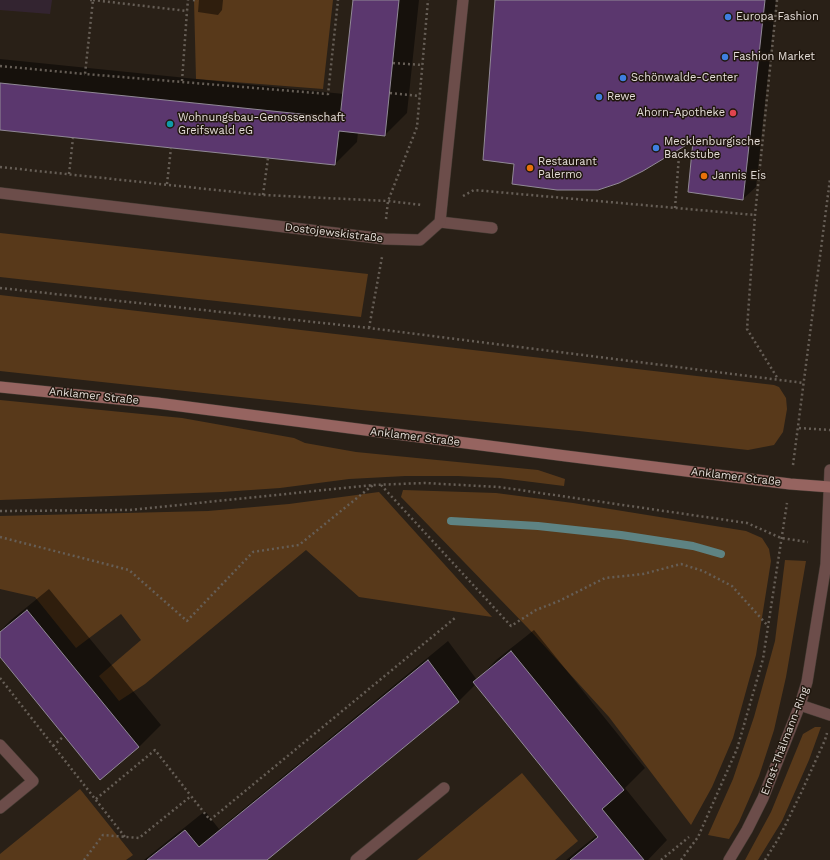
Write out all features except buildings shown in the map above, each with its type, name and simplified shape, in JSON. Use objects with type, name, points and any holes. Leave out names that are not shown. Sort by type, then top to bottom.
[{"type":"main road","name":"Anklamer Straße","points":[[0,387],[157,403],[590,459],[790,484],[829,487]]},
{"type":"street","points":[[463,0],[440,222],[492,228]]},
{"type":"street","name":"Dostojewskistraße","points":[[0,193],[385,239],[420,240],[440,222]]},
{"type":"street","name":"Ernst-Thälmann-Ring","points":[[729,860],[764,798],[800,705],[807,682],[826,564],[830,470]]},
{"type":"street","points":[[800,705],[829,720]]},
{"type":"street","points":[[0,745],[33,780],[0,808]]},
{"type":"street","points":[[356,860],[444,788]]},
{"type":"path","points":[[90,0],[187,11]]},
{"type":"path","points":[[85,74],[93,0]]},
{"type":"path","points":[[182,82],[188,0]]},
{"type":"path","points":[[193,0],[198,0]]},
{"type":"path","points":[[0,66],[328,94],[338,0]]},
{"type":"path","points":[[369,328],[385,239],[388,201],[417,127],[428,0]]},
{"type":"path","points":[[777,0],[755,215],[747,329],[778,379]]},
{"type":"path","points":[[393,63],[423,65]]},
{"type":"path","points":[[390,93],[420,96]]},
{"type":"path","points":[[69,174],[73,138]]},
{"type":"path","points":[[167,184],[171,148]]},
{"type":"path","points":[[675,208],[679,156]]},
{"type":"path","points":[[263,195],[268,158]]},
{"type":"path","points":[[0,167],[263,195],[388,201],[442,208],[474,190],[755,215]]},
{"type":"path","points":[[830,179],[799,428],[830,430]]},
{"type":"path","points":[[0,288],[369,328],[804,383]]},
{"type":"path","points":[[0,511],[130,510],[373,485],[424,483],[499,487],[747,522],[781,538],[763,659],[737,749],[698,837],[681,860]]},
{"type":"path","points":[[0,537],[129,570],[187,621],[253,552],[299,545],[373,485]]},
{"type":"path","points":[[381,485],[511,626],[536,610],[559,601],[604,578],[643,574],[681,564],[703,571],[732,586],[768,626]]},
{"type":"path","points":[[96,799],[155,750],[210,820],[455,618]]},
{"type":"path","points":[[0,678],[125,837]]},
{"type":"path","points":[[765,860],[780,836],[801,793],[825,740],[829,720]]},
{"type":"path","points":[[53,746],[64,736]]},
{"type":"path","points":[[84,860],[103,835],[139,838],[191,796]]},
{"type":"path","points":[[660,860],[688,837]]},
{"type":"shaded area","points":[[0,0],[52,0],[50,14],[0,10]]},
{"type":"shaded area","points":[[194,0],[333,0],[323,89],[196,79]]},
{"type":"shaded area","points":[[0,233],[368,274],[361,317],[0,277]]},
{"type":"shaded area","points":[[0,295],[774,385],[779,387],[786,398],[787,409],[783,432],[774,445],[748,450],[0,371]]},
{"type":"shaded area","points":[[0,400],[182,418],[294,438],[305,443],[356,452],[538,470],[565,479],[564,486],[500,478],[405,476],[349,479],[280,488],[222,492],[0,500]]},
{"type":"shaded area","points":[[403,490],[496,493],[573,503],[746,531],[762,538],[769,549],[771,561],[756,655],[733,738],[712,787],[691,825],[609,717],[528,628],[401,497]]},
{"type":"shaded area","points":[[379,492],[492,617],[359,597],[306,550],[145,684],[119,701],[99,676],[141,640],[121,614],[76,648],[35,597],[0,589],[0,516],[208,511],[289,504]]},
{"type":"shaded area","points":[[785,560],[806,561],[786,677],[774,730],[759,776],[739,822],[729,839],[708,835],[733,779],[754,717],[775,641]]},
{"type":"shaded area","points":[[815,727],[821,727],[809,760],[782,821],[758,860],[745,860],[771,812],[803,734]]},
{"type":"shaded area","points":[[522,773],[578,841],[555,860],[417,860]]},
{"type":"shaded area","points":[[80,789],[133,855],[126,860],[0,860],[0,854]]},
{"type":"waterway","points":[[451,521],[538,526],[621,535],[693,546],[721,554]]},
{"type":"place","name":"Europa Fashion","points":[[728,17]]},
{"type":"place","name":"Fashion Market","points":[[725,57]]},
{"type":"place","name":"Schönwalde-Center","points":[[623,78]]},
{"type":"place","name":"Rewe","points":[[599,97]]},
{"type":"place","name":"Ahorn-Apotheke","points":[[733,113]]},
{"type":"place","name":"Wohnungsbau-Genossenschaft Greifswald eG","points":[[170,124]]},
{"type":"place","name":"Mecklenburgische Backstube","points":[[656,148]]},
{"type":"place","name":"Restaurant Palermo","points":[[530,168]]},
{"type":"place","name":"Jannis Eis","points":[[704,176]]}]
